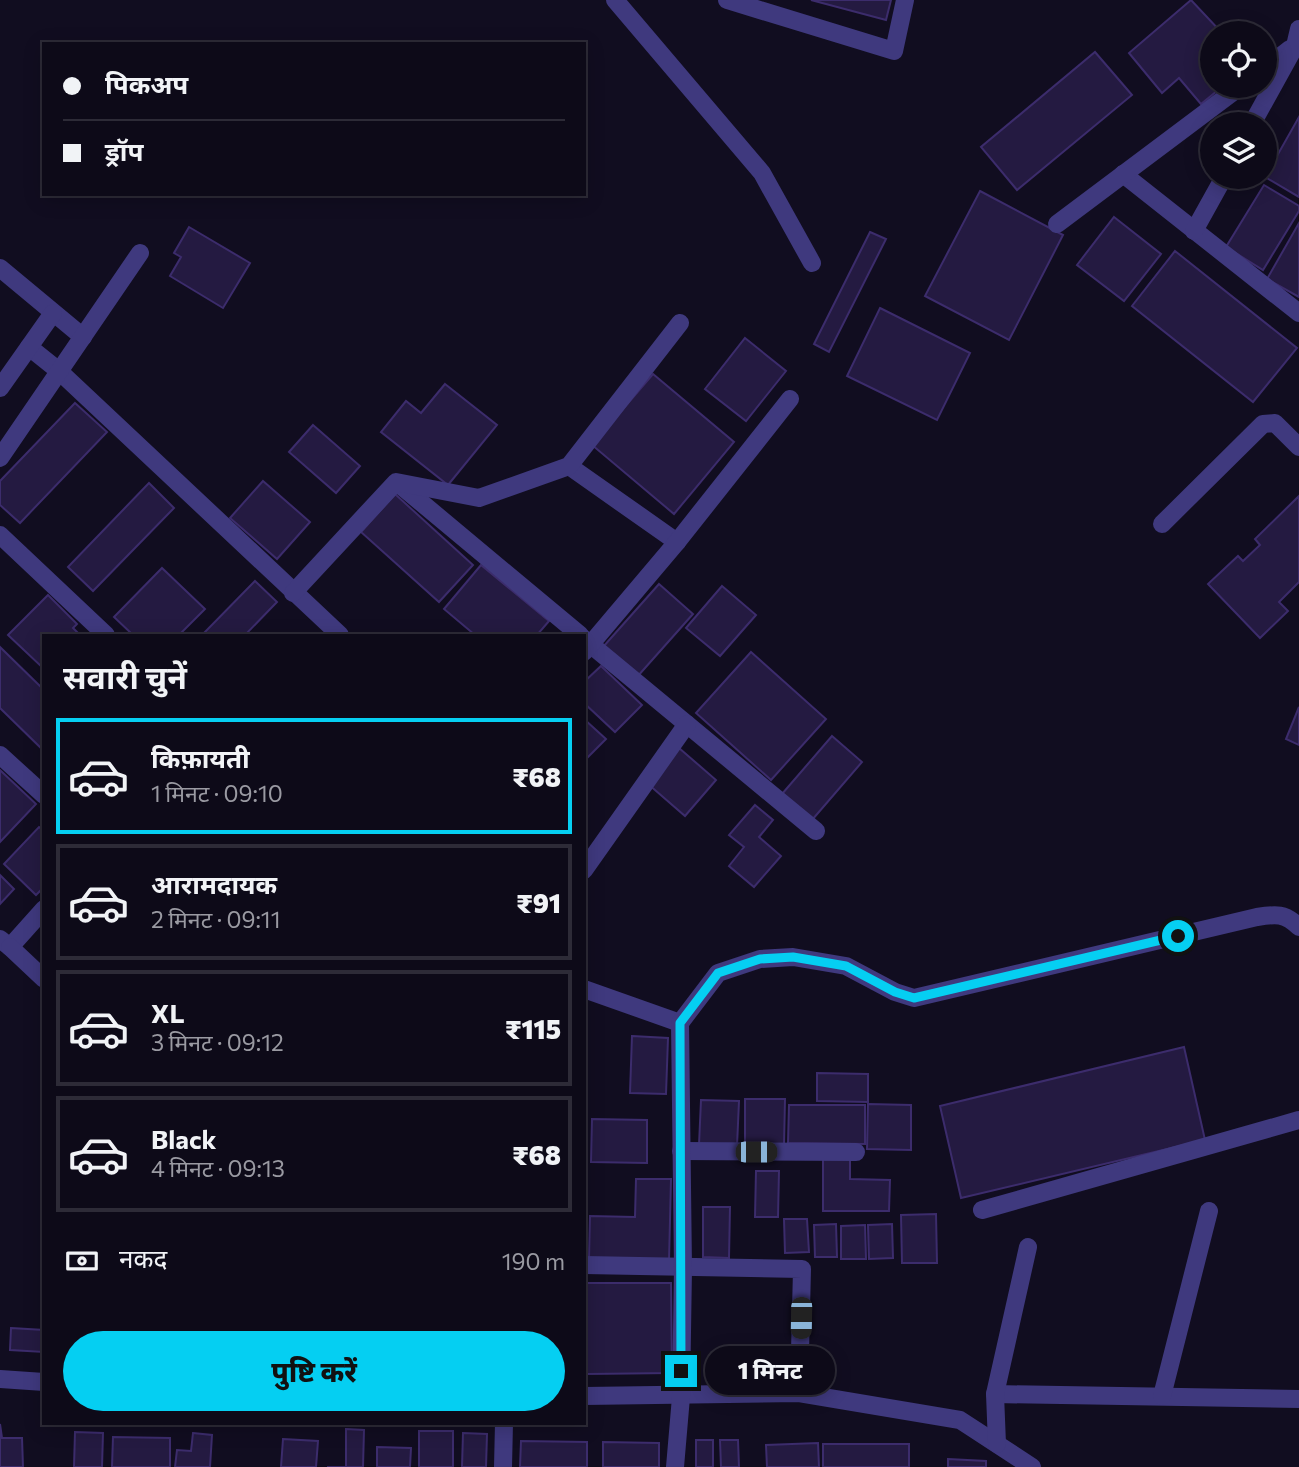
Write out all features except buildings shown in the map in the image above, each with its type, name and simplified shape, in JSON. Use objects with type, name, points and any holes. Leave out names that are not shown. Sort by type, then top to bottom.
[{"type":"street","points":[[615,0],[762,173],[812,263]]},
{"type":"street","points":[[727,0],[894,51],[905,0]]},
{"type":"street","points":[[1277,56],[1297,37]]},
{"type":"street","points":[[1258,112],[1297,37]]},
{"type":"street","points":[[1057,224],[1225,98]]},
{"type":"street","points":[[1123,174],[1299,313]]},
{"type":"street","points":[[1194,231],[1217,189]]},
{"type":"street","points":[[0,457],[140,253]]},
{"type":"street","points":[[0,268],[83,337]]},
{"type":"street","points":[[0,388],[53,313]]},
{"type":"street","points":[[396,482],[480,498],[569,466],[680,323]]},
{"type":"street","points":[[29,347],[59,371],[339,634]]},
{"type":"street","points":[[586,642],[677,542],[790,399]]},
{"type":"street","points":[[1162,524],[1263,424],[1275,423],[1299,447]]},
{"type":"street","points":[[569,466],[677,542]]},
{"type":"street","points":[[293,593],[396,482]]},
{"type":"street","points":[[396,482],[574,634]]},
{"type":"street","points":[[0,535],[105,634]]},
{"type":"street","points":[[586,644],[816,831]]},
{"type":"street","points":[[586,867],[687,724]]},
{"type":"street","points":[[0,755],[42,793]]},
{"type":"street","points":[[42,911],[5,943],[42,977]]},
{"type":"street","points":[[675,1467],[681,1396],[683,1268],[680,1023],[718,973],[760,959],[793,957],[846,966],[895,992],[914,998],[1257,917],[1277,914],[1290,918],[1299,927]]},
{"type":"street","points":[[586,990],[680,1023]]},
{"type":"street","points":[[982,1210],[1299,1120]]},
{"type":"street","points":[[681,1151],[856,1152]]},
{"type":"street","points":[[1162,1396],[1209,1211]]},
{"type":"street","points":[[997,1444],[995,1394],[1028,1247]]},
{"type":"street","points":[[586,1265],[802,1269],[799,1393]]},
{"type":"street","points":[[0,1379],[42,1382]]},
{"type":"street","points":[[586,1396],[799,1393],[960,1420],[1032,1467]]},
{"type":"street","points":[[995,1394],[1299,1399]]},
{"type":"street","points":[[503,1467],[505,1425]]},
{"type":"route","points":[[681,1371],[683,1268],[680,1023],[718,973],[760,959],[793,957],[846,966],[895,992],[914,998],[1178,936]]}]
